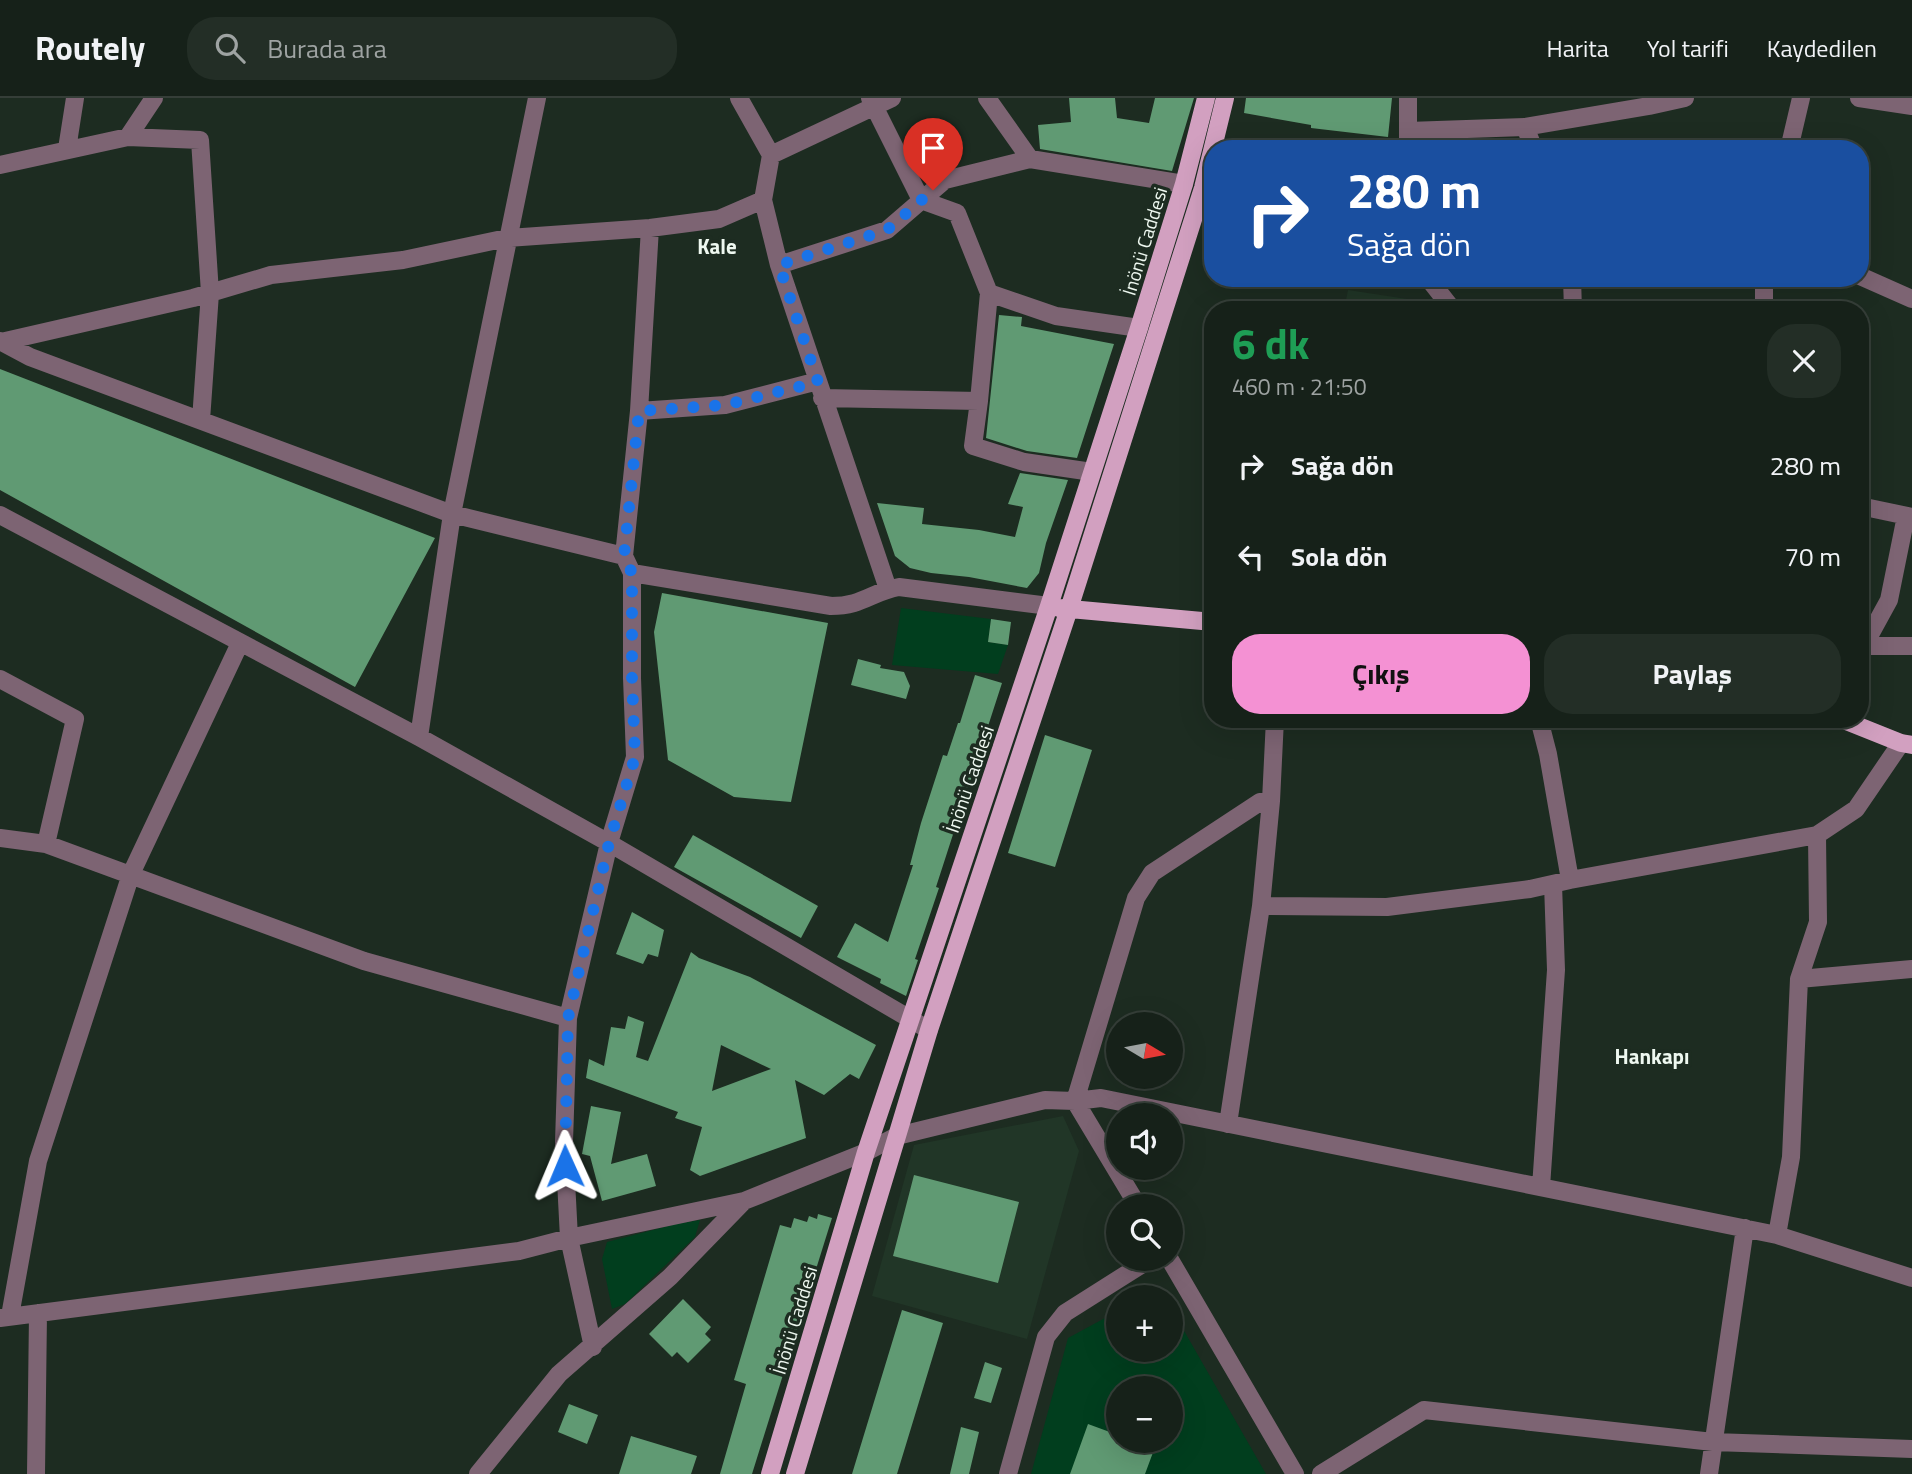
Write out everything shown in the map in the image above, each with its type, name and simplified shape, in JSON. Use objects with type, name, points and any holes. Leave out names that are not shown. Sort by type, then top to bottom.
[{"type":"main road","name":"İnönü Caddesi","points":[[770,1474],[866,1152],[1139,328],[1184,184],[1206,98]]},
{"type":"main road","name":"İnönü Caddesi","points":[[1215,140],[1225,98]]},
{"type":"main road","name":"İnönü Caddesi","points":[[795,1474],[929,1030],[1069,609],[1204,184]]},
{"type":"main road","points":[[1049,606],[1204,621]]},
{"type":"main road","points":[[1865,728],[1907,744]]},
{"type":"street","points":[[67,149],[75,98]]},
{"type":"street","points":[[128,137],[154,98]]},
{"type":"street","points":[[419,737],[452,514],[537,98]]},
{"type":"street","points":[[739,98],[771,155],[763,200],[779,265],[888,589]]},
{"type":"street","points":[[771,155],[872,102],[892,98]]},
{"type":"street","points":[[987,98],[1030,159]]},
{"type":"street","points":[[1408,98],[1408,140],[1525,127],[1648,102],[1685,98]]},
{"type":"street","points":[[1791,140],[1801,98]]},
{"type":"street","points":[[1859,98],[1884,99],[1912,106]]},
{"type":"street","points":[[872,102],[921,200],[957,213],[989,293],[973,446],[1024,462],[1092,472]]},
{"type":"street","points":[[1525,127],[1530,140]]},
{"type":"street","points":[[0,165],[128,137],[200,139],[211,293],[201,420]]},
{"type":"street","points":[[779,265],[887,230],[945,180],[1030,159],[1184,184]]},
{"type":"street","points":[[1,341],[211,293],[271,275],[403,260],[507,238],[650,228],[719,219],[763,200]]},
{"type":"street","points":[[593,1347],[569,1238],[564,1142],[568,1018],[609,843],[635,757],[632,573],[624,556],[639,411],[650,228]]},
{"type":"street","points":[[1869,280],[1912,299]]},
{"type":"street","points":[[989,293],[1056,316],[1139,328]]},
{"type":"street","points":[[1,341],[30,357],[452,514],[624,556]]},
{"type":"street","points":[[639,411],[725,405],[820,390],[979,401]]},
{"type":"street","points":[[1869,508],[1909,516],[1889,600],[1869,638]]},
{"type":"street","points":[[0,515],[419,737],[609,843],[929,1030]]},
{"type":"street","points":[[632,573],[831,606],[863,602],[888,589],[899,587],[1049,606]]},
{"type":"street","points":[[240,643],[131,874],[38,1161],[5,1317],[519,1251],[744,1201],[866,1152],[897,1136],[1045,1100],[1101,1098],[1777,1234],[1912,1278]]},
{"type":"street","points":[[1869,650],[1912,646]]},
{"type":"street","points":[[0,679],[75,719],[46,844]]},
{"type":"street","points":[[1228,1124],[1261,906],[1275,728]]},
{"type":"street","points":[[1541,728],[1548,754],[1561,882],[1541,1187]]},
{"type":"street","points":[[1261,906],[1387,907],[1530,889],[1817,835],[1856,809],[1907,744]]},
{"type":"street","points":[[1131,1194],[1075,1101],[1136,898],[1152,873],[1259,802],[1271,801]]},
{"type":"street","points":[[1777,1234],[1791,1157],[1799,979],[1818,922],[1817,835]]},
{"type":"street","points":[[0,838],[46,844],[364,961],[568,1018]]},
{"type":"street","points":[[1799,979],[1912,969]]},
{"type":"street","points":[[478,1474],[559,1374],[670,1277],[744,1201]]},
{"type":"street","points":[[1709,1474],[1745,1228]]},
{"type":"street","points":[[1008,1474],[1046,1337],[1065,1313],[1131,1271]]},
{"type":"street","points":[[1177,1271],[1296,1474]]},
{"type":"street","points":[[36,1474],[38,1313]]},
{"type":"street","points":[[1321,1474],[1424,1410],[1713,1442],[1912,1449]]},
{"type":"shaded area","points":[[1348,290],[1420,301],[1346,301]]},
{"type":"shaded area","points":[[1063,1116],[1079,1151],[1027,1339],[872,1296],[914,1145]]},
{"type":"green space","points":[[901,608],[991,619],[988,642],[1008,645],[998,674],[892,665]]},
{"type":"green space","points":[[700,1220],[695,1237],[625,1304],[612,1309],[602,1259],[607,1242]]},
{"type":"green space","points":[[1106,1317],[1106,1362],[1183,1362],[1183,1329],[1266,1474],[1031,1474],[1068,1338]]},
{"type":"building","points":[[1069,98],[1115,98],[1117,118],[1149,123],[1155,98],[1194,98],[1172,171],[1040,149],[1038,125],[1071,122]]},
{"type":"building","points":[[1246,98],[1392,98],[1388,137],[1311,128],[1311,125],[1244,113]]},
{"type":"building","points":[[999,315],[1022,317],[1021,326],[1114,344],[1077,458],[1027,451],[986,438]]},
{"type":"building","points":[[0,369],[435,538],[355,687],[0,490]]},
{"type":"building","points":[[1020,473],[1068,480],[1046,543],[1039,573],[1027,588],[910,568],[895,556],[877,503],[924,508],[922,524],[1015,537],[1023,507],[1008,504]]},
{"type":"building","points":[[662,593],[828,623],[791,802],[734,797],[668,760],[654,632]]},
{"type":"building","points":[[991,619],[1011,622],[1008,645],[988,642]]},
{"type":"building","points":[[858,659],[881,665],[880,668],[904,672],[910,686],[906,699],[851,685]]},
{"type":"building","points":[[975,675],[1002,683],[936,887],[939,888],[915,959],[918,960],[906,996],[880,983],[881,979],[837,957],[855,923],[888,942],[913,865],[910,865],[921,823],[943,755],[947,756]]},
{"type":"building","points":[[1045,735],[1092,750],[1055,867],[1008,853]]},
{"type":"building","points":[[693,835],[818,906],[801,938],[674,867]]},
{"type":"building","points":[[632,912],[664,930],[658,957],[648,954],[643,964],[616,954]]},
{"type":"building","points":[[691,952],[699,958],[750,977],[876,1045],[859,1079],[850,1074],[824,1095],[795,1080],[806,1138],[700,1176],[690,1170],[702,1127],[675,1118],[678,1112],[586,1078],[589,1059],[604,1066],[611,1027],[625,1029],[628,1016],[644,1022],[636,1057],[648,1061]],"holes":[[[721,1045],[771,1069],[712,1091]]]},
{"type":"building","points":[[591,1106],[621,1112],[611,1164],[647,1154],[656,1186],[602,1201],[590,1156],[582,1154]]},
{"type":"building","points":[[914,1175],[1019,1202],[998,1283],[893,1256]]},
{"type":"building","points":[[818,1214],[832,1218],[752,1474],[720,1474],[746,1384],[734,1380],[780,1225],[791,1228],[794,1218],[807,1222],[809,1216],[817,1219]]},
{"type":"building","points":[[683,1299],[711,1327],[705,1334],[711,1340],[688,1363],[677,1352],[672,1357],[649,1334]]},
{"type":"building","points":[[902,1310],[943,1323],[897,1474],[852,1474]]},
{"type":"building","points":[[985,1362],[1002,1368],[991,1403],[974,1398]]},
{"type":"building","points":[[569,1404],[598,1415],[587,1444],[558,1432]]},
{"type":"building","points":[[1088,1424],[1106,1431],[1106,1453],[1153,1453],[1145,1474],[1070,1474]]},
{"type":"building","points":[[961,1427],[979,1432],[969,1474],[950,1474]]},
{"type":"building","points":[[631,1436],[697,1456],[691,1474],[619,1474]]},
{"type":"district","name":"Kale","points":[[717,246]]},
{"type":"district","name":"Hankapı","points":[[1652,1056]]},
{"type":"route","points":[[565,1166],[568,1018],[609,843],[635,757],[632,573],[624,556],[639,411],[725,405],[818,382],[779,265],[887,230],[933,190]]}]
